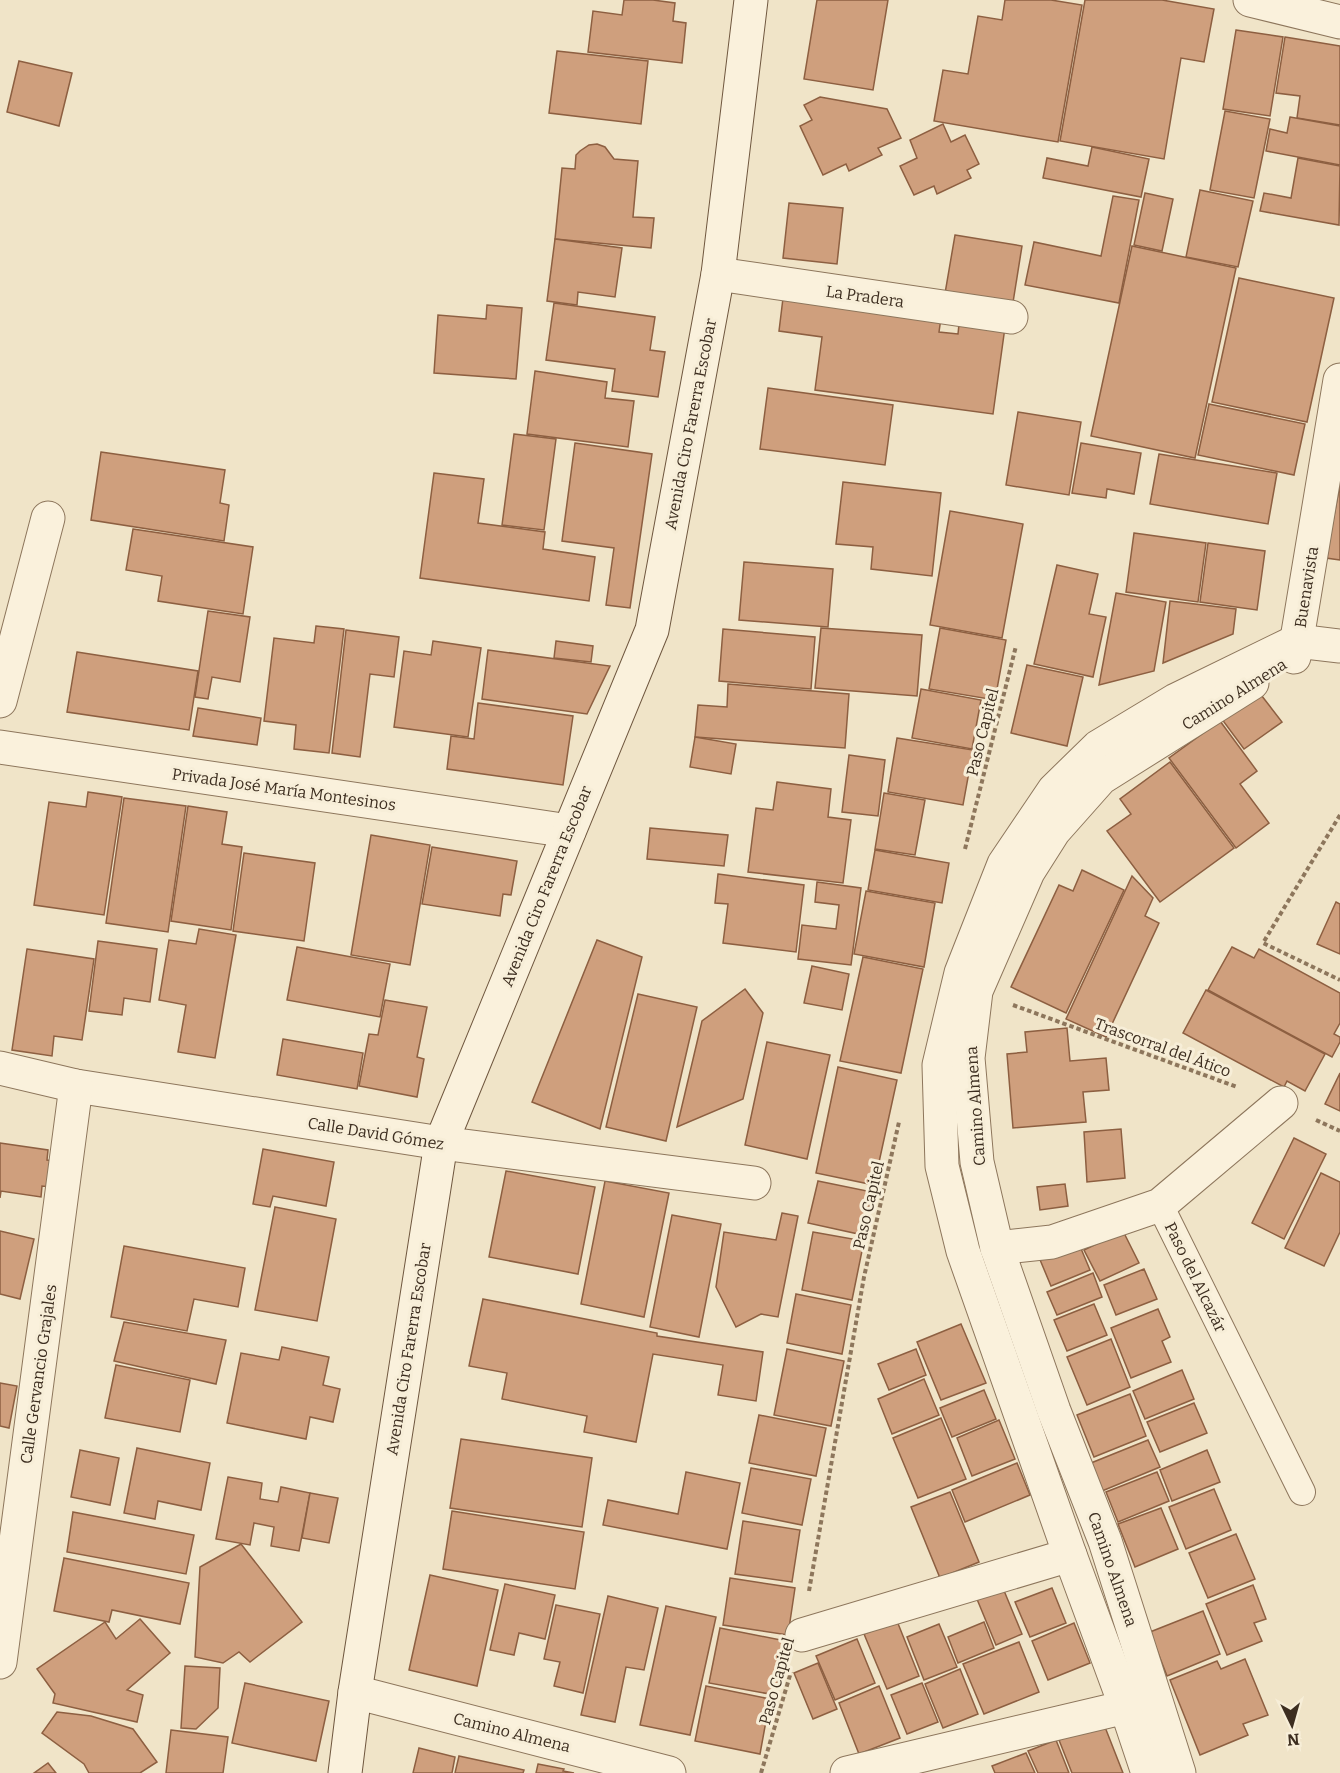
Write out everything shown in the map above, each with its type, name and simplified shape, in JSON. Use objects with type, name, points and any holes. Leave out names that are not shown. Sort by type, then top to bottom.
[{"type":"street","name":"Avenida Ciro Farerra Escobar","points":[[345,1773],[355,1692],[441,1143],[652,630],[718,274],[751,0]]},
{"type":"street","points":[[1250,0],[1340,22]]},
{"type":"street","name":"La Pradera","points":[[718,274],[1011,317]]},
{"type":"street","name":"Buenavista","points":[[1295,649],[1340,380]]},
{"type":"street","points":[[0,700],[48,518]]},
{"type":"street","points":[[1295,649],[1340,646]]},
{"type":"street","points":[[1295,649],[1340,652]]},
{"type":"street","name":"Camino Almena","points":[[1179,1773],[1105,1541],[1054,1411],[997,1248],[977,1162],[968,1058],[976,991],[1029,872],[1054,831],[1101,778],[1295,649]]},
{"type":"street","name":"Camino Almena","points":[[1148,1773],[963,1251],[942,1166],[939,1065],[961,973],[1004,864],[1054,790],[1098,747],[1176,700],[1295,649]]},
{"type":"street","name":"Privada José María Montesinos","points":[[0,747],[569,831]]},
{"type":"street","name":"Calle David Gómez","points":[[0,1068],[76,1086],[441,1143],[754,1183]]},
{"type":"street","name":"Calle Gervancio Grajales","points":[[0,1662],[76,1086]]},
{"type":"street","name":"Paso del Alcazár","points":[[1160,1205],[1281,1104]]},
{"type":"street","points":[[997,1248],[1052,1242],[1160,1205]]},
{"type":"street","points":[[802,1635],[1070,1555]]},
{"type":"street","name":"Camino Almena","points":[[355,1692],[669,1773]]},
{"type":"street","points":[[848,1773],[1126,1707]]},
{"type":"lane","name":"Paso del Alcazár","points":[[1160,1205],[1302,1492]]},
{"type":"path","name":"Paso Capitel","points":[[965,852],[1016,646]]},
{"type":"path","points":[[1340,815],[1263,943],[1340,980]]},
{"type":"path","name":"Trascorral del Ático","points":[[976,991],[1281,1104],[1340,1131]]},
{"type":"path","name":"Paso Capitel","points":[[761,1773],[802,1635],[864,1277],[901,1115]]},
{"type":"building","points":[[624,0],[675,3],[673,21],[686,23],[682,63],[588,52],[593,11],[622,15]]},
{"type":"building","points":[[817,0],[888,0],[873,90],[804,79]]},
{"type":"building","points":[[1005,0],[1051,0],[1082,5],[1058,142],[934,121],[943,70],[968,74],[978,16],[1002,20]]},
{"type":"building","points":[[1085,0],[1162,0],[1214,9],[1204,62],[1181,58],[1164,159],[1060,141]]},
{"type":"building","points":[[1236,30],[1283,37],[1270,116],[1223,109]]},
{"type":"building","points":[[1285,37],[1340,46],[1340,125],[1297,118],[1300,96],[1276,93]]},
{"type":"building","points":[[557,51],[648,61],[641,124],[549,113]]},
{"type":"building","points":[[19,61],[72,73],[59,126],[7,112]]},
{"type":"building","points":[[820,97],[887,109],[901,138],[878,148],[882,155],[849,171],[846,164],[823,175],[800,126],[812,120],[804,105]]},
{"type":"building","points":[[1225,111],[1270,119],[1254,198],[1210,190]]},
{"type":"building","points":[[1290,117],[1340,126],[1340,165],[1266,151],[1270,129],[1287,133]]},
{"type":"building","points":[[943,124],[951,142],[965,135],[979,164],[967,170],[971,178],[937,194],[934,186],[914,195],[900,166],[917,158],[910,140]]},
{"type":"building","points":[[597,144],[605,147],[614,159],[638,161],[633,217],[654,218],[651,248],[555,239],[562,168],[575,169],[576,155],[589,145]]},
{"type":"building","points":[[1092,147],[1149,159],[1141,197],[1043,178],[1047,158],[1088,166]]},
{"type":"building","points":[[1298,158],[1340,166],[1339,225],[1260,211],[1264,193],[1291,198]]},
{"type":"building","points":[[1200,190],[1253,201],[1238,267],[1186,257]]},
{"type":"building","points":[[1145,193],[1173,199],[1162,251],[1134,245]]},
{"type":"building","points":[[1113,196],[1139,200],[1119,303],[1025,285],[1034,242],[1101,256]]},
{"type":"building","points":[[789,203],[843,208],[837,264],[783,258]]},
{"type":"building","points":[[955,235],[1022,246],[1011,315],[943,305]]},
{"type":"building","points":[[555,239],[622,248],[615,297],[578,292],[577,305],[547,301]]},
{"type":"building","points":[[1132,246],[1236,268],[1195,458],[1091,436]]},
{"type":"building","points":[[1239,278],[1334,298],[1307,422],[1212,402]]},
{"type":"building","points":[[784,290],[942,311],[939,332],[958,334],[960,314],[1006,320],[993,414],[815,390],[822,337],[779,331]]},
{"type":"building","points":[[554,303],[655,317],[650,350],[665,352],[658,397],[612,391],[615,369],[546,360]]},
{"type":"building","points":[[487,305],[522,308],[516,379],[434,373],[438,315],[486,319]]},
{"type":"building","points":[[535,371],[607,382],[605,398],[634,401],[628,447],[527,434]]},
{"type":"building","points":[[768,388],[893,405],[885,465],[760,449]]},
{"type":"building","points":[[1209,404],[1305,424],[1294,475],[1198,455]]},
{"type":"building","points":[[1018,412],[1081,422],[1069,495],[1006,485]]},
{"type":"building","points":[[514,434],[556,439],[544,530],[502,525]]},
{"type":"building","points":[[575,443],[652,454],[630,608],[606,605],[614,548],[562,541]]},
{"type":"building","points":[[1081,443],[1141,453],[1134,494],[1107,489],[1106,498],[1072,493]]},
{"type":"building","points":[[101,452],[225,470],[220,503],[229,505],[224,541],[91,520]]},
{"type":"building","points":[[1159,454],[1277,473],[1268,524],[1150,504]]},
{"type":"building","points":[[434,473],[484,479],[478,523],[545,532],[543,549],[595,557],[589,601],[420,578]]},
{"type":"building","points":[[843,482],[941,493],[932,576],[871,569],[873,547],[836,544]]},
{"type":"building","points":[[1340,484],[1340,560],[1326,558]]},
{"type":"building","points":[[950,511],[1023,524],[1002,638],[930,625]]},
{"type":"building","points":[[133,529],[253,547],[243,614],[158,601],[162,576],[126,570]]},
{"type":"building","points":[[1134,533],[1206,543],[1198,602],[1126,592]]},
{"type":"building","points":[[1208,543],[1265,551],[1257,610],[1200,602]]},
{"type":"building","points":[[744,562],[833,569],[828,627],[739,620]]},
{"type":"building","points":[[1057,565],[1098,574],[1089,614],[1106,617],[1093,677],[1034,664]]},
{"type":"building","points":[[1116,593],[1166,602],[1154,671],[1099,685]]},
{"type":"building","points":[[1170,601],[1236,609],[1233,634],[1163,663]]},
{"type":"building","points":[[208,611],[250,617],[240,682],[212,677],[208,699],[195,697]]},
{"type":"building","points":[[316,626],[344,629],[329,753],[294,749],[296,725],[264,721],[274,638],[314,643]]},
{"type":"building","points":[[821,628],[922,635],[917,696],[815,688]]},
{"type":"building","points":[[940,628],[1006,640],[995,700],[929,689]]},
{"type":"building","points":[[723,629],[815,637],[811,689],[719,681]]},
{"type":"building","points":[[346,630],[399,637],[394,677],[370,674],[360,757],[332,753]]},
{"type":"building","points":[[433,641],[481,648],[468,737],[394,727],[404,651],[431,655]]},
{"type":"building","points":[[556,641],[593,646],[591,662],[554,658]]},
{"type":"building","points":[[488,650],[610,666],[587,714],[482,699]]},
{"type":"building","points":[[77,652],[198,671],[189,730],[67,712]]},
{"type":"building","points":[[1027,665],[1083,677],[1067,746],[1011,733]]},
{"type":"building","points":[[728,684],[849,694],[845,748],[695,737],[698,705],[727,707]]},
{"type":"building","points":[[921,689],[981,700],[972,749],[912,738]]},
{"type":"building","points":[[1258,691],[1282,722],[1244,749],[1221,718]]},
{"type":"building","points":[[478,703],[573,716],[563,785],[447,769],[451,736],[474,739]]},
{"type":"building","points":[[198,708],[261,718],[257,745],[193,736]]},
{"type":"building","points":[[1220,721],[1257,771],[1240,784],[1269,823],[1236,848],[1169,758]]},
{"type":"building","points":[[695,737],[736,744],[731,774],[690,767]]},
{"type":"building","points":[[897,738],[973,750],[963,805],[888,792]]},
{"type":"building","points":[[849,755],[885,760],[878,816],[842,812]]},
{"type":"building","points":[[1170,762],[1234,848],[1160,902],[1107,831],[1131,814],[1120,799]]},
{"type":"building","points":[[777,782],[831,789],[828,817],[851,820],[843,883],[748,872],[756,808],[773,810]]},
{"type":"building","points":[[88,792],[122,797],[104,915],[34,905],[49,802],[86,807]]},
{"type":"building","points":[[884,793],[925,800],[915,855],[875,849]]},
{"type":"building","points":[[124,798],[186,806],[168,932],[106,923]]},
{"type":"building","points":[[188,806],[227,812],[222,844],[242,847],[231,930],[171,921]]},
{"type":"building","points":[[650,828],[728,835],[724,866],[647,859]]},
{"type":"building","points":[[371,835],[430,845],[410,965],[351,955]]},
{"type":"building","points":[[432,847],[517,861],[511,895],[503,894],[500,916],[422,904]]},
{"type":"building","points":[[875,850],[949,863],[942,903],[868,890]]},
{"type":"building","points":[[244,853],[315,863],[304,941],[233,931]]},
{"type":"building","points":[[1082,870],[1124,890],[1066,1013],[1011,987],[1059,885],[1073,891]]},
{"type":"building","points":[[718,874],[804,885],[796,952],[723,943],[728,904],[715,903]]},
{"type":"building","points":[[1132,876],[1153,898],[1145,916],[1159,923],[1106,1037],[1066,1019]]},
{"type":"building","points":[[817,882],[861,888],[851,965],[798,959],[802,925],[836,929],[839,905],[815,902]]},
{"type":"building","points":[[866,891],[935,903],[924,967],[854,954]]},
{"type":"building","points":[[1336,902],[1340,904],[1340,954],[1317,944]]},
{"type":"building","points":[[199,929],[236,935],[215,1058],[178,1052],[186,1005],[159,1000],[169,940],[196,944]]},
{"type":"building","points":[[597,940],[642,957],[600,1129],[532,1102]]},
{"type":"building","points":[[98,941],[157,949],[150,1002],[124,998],[122,1015],[89,1011]]},
{"type":"building","points":[[297,947],[390,964],[380,1017],[287,1000]]},
{"type":"building","points":[[1232,947],[1254,958],[1259,949],[1340,993],[1340,1023],[1334,1034],[1340,1037],[1340,1042],[1332,1057],[1208,990]]},
{"type":"building","points":[[27,949],[94,959],[82,1040],[54,1036],[52,1056],[12,1050]]},
{"type":"building","points":[[863,957],[923,969],[901,1073],[840,1061]]},
{"type":"building","points":[[812,966],[849,974],[842,1010],[804,1003]]},
{"type":"building","points":[[745,989],[763,1013],[743,1099],[677,1127],[702,1021]]},
{"type":"building","points":[[1206,990],[1325,1054],[1305,1091],[1287,1081],[1284,1087],[1183,1033]]},
{"type":"building","points":[[638,994],[697,1007],[666,1141],[606,1127]]},
{"type":"building","points":[[385,1000],[427,1007],[417,1057],[424,1059],[417,1097],[359,1086],[369,1034],[378,1035]]},
{"type":"building","points":[[1067,1028],[1070,1061],[1106,1058],[1109,1090],[1083,1092],[1086,1122],[1013,1128],[1007,1054],[1027,1052],[1025,1032]]},
{"type":"building","points":[[283,1039],[363,1053],[357,1089],[277,1075]]},
{"type":"building","points":[[767,1042],[830,1055],[807,1159],[745,1145]]},
{"type":"building","points":[[838,1067],[897,1080],[874,1185],[816,1173]]},
{"type":"building","points":[[1340,1073],[1340,1111],[1325,1104]]},
{"type":"building","points":[[1121,1129],[1125,1178],[1087,1182],[1084,1132]]},
{"type":"building","points":[[1294,1138],[1326,1154],[1284,1239],[1252,1223]]},
{"type":"building","points":[[0,1143],[48,1150],[47,1160],[55,1161],[51,1187],[42,1186],[41,1197],[1,1191],[0,1198]]},
{"type":"building","points":[[263,1149],[334,1162],[326,1206],[273,1196],[270,1207],[253,1204]]},
{"type":"building","points":[[506,1171],[595,1187],[578,1274],[489,1257]]},
{"type":"building","points":[[1321,1173],[1340,1182],[1340,1232],[1324,1266],[1285,1248]]},
{"type":"building","points":[[605,1181],[669,1193],[644,1317],[581,1304]]},
{"type":"building","points":[[818,1181],[872,1192],[863,1235],[808,1223]]},
{"type":"building","points":[[1065,1184],[1068,1206],[1040,1210],[1037,1187]]},
{"type":"building","points":[[275,1207],[336,1219],[317,1321],[255,1310]]},
{"type":"building","points":[[782,1213],[798,1216],[778,1317],[761,1314],[736,1327],[716,1287],[724,1232],[776,1240]]},
{"type":"building","points":[[672,1215],[721,1224],[699,1337],[650,1327]]},
{"type":"building","points":[[0,1231],[34,1239],[20,1299],[0,1294]]},
{"type":"building","points":[[1123,1231],[1139,1263],[1100,1281],[1084,1250]]},
{"type":"building","points":[[813,1232],[864,1241],[852,1300],[802,1290]]},
{"type":"building","points":[[1077,1239],[1090,1270],[1051,1286],[1038,1255]]},
{"type":"building","points":[[124,1246],[245,1268],[238,1307],[194,1299],[187,1331],[111,1317]]},
{"type":"building","points":[[1144,1269],[1157,1299],[1116,1315],[1104,1285]]},
{"type":"building","points":[[1093,1273],[1102,1297],[1057,1315],[1047,1292]]},
{"type":"building","points":[[796,1294],[851,1305],[842,1354],[787,1343]]},
{"type":"building","points":[[483,1299],[657,1333],[657,1336],[763,1352],[756,1401],[718,1395],[723,1365],[653,1354],[636,1442],[584,1432],[587,1416],[502,1399],[507,1373],[469,1366]]},
{"type":"building","points":[[1094,1304],[1107,1335],[1067,1351],[1054,1320]]},
{"type":"building","points":[[1158,1309],[1170,1337],[1162,1341],[1171,1362],[1131,1378],[1111,1328]]},
{"type":"building","points":[[124,1322],[226,1340],[216,1384],[114,1361]]},
{"type":"building","points":[[961,1324],[986,1383],[941,1400],[917,1342]]},
{"type":"building","points":[[1111,1339],[1130,1387],[1087,1405],[1067,1357]]},
{"type":"building","points":[[282,1347],[329,1357],[323,1385],[340,1389],[333,1422],[310,1417],[306,1439],[227,1423],[241,1353],[279,1360]]},
{"type":"building","points":[[787,1349],[844,1361],[831,1426],[774,1415]]},
{"type":"building","points":[[916,1349],[926,1375],[889,1390],[878,1364]]},
{"type":"building","points":[[116,1365],[190,1380],[180,1432],[105,1418]]},
{"type":"building","points":[[1182,1370],[1194,1399],[1145,1419],[1133,1391]]},
{"type":"building","points":[[924,1379],[939,1415],[892,1434],[878,1399]]},
{"type":"building","points":[[0,1383],[17,1386],[9,1428],[0,1426]]},
{"type":"building","points":[[984,1390],[996,1419],[952,1437],[940,1408]]},
{"type":"building","points":[[1130,1394],[1146,1436],[1094,1457],[1077,1415]]},
{"type":"building","points":[[1194,1403],[1207,1433],[1160,1452],[1147,1422]]},
{"type":"building","points":[[759,1415],[826,1428],[816,1476],[749,1463]]},
{"type":"building","points":[[941,1418],[966,1479],[918,1498],[893,1438]]},
{"type":"building","points":[[999,1420],[1015,1459],[972,1476],[957,1438]]},
{"type":"building","points":[[461,1439],[592,1458],[582,1527],[450,1508]]},
{"type":"building","points":[[1148,1440],[1160,1467],[1102,1491],[1091,1463]]},
{"type":"building","points":[[137,1448],[210,1463],[201,1510],[158,1501],[155,1519],[124,1513]]},
{"type":"building","points":[[80,1450],[119,1458],[110,1505],[71,1497]]},
{"type":"building","points":[[1207,1450],[1220,1482],[1172,1501],[1160,1470]]},
{"type":"building","points":[[1017,1463],[1030,1495],[965,1522],[952,1490]]},
{"type":"building","points":[[751,1468],[811,1479],[802,1525],[742,1513]]},
{"type":"building","points":[[686,1472],[740,1483],[727,1549],[603,1525],[608,1500],[678,1514]]},
{"type":"building","points":[[1157,1472],[1169,1501],[1118,1522],[1106,1492]]},
{"type":"building","points":[[228,1477],[262,1483],[260,1499],[278,1502],[281,1487],[310,1493],[299,1551],[271,1546],[274,1527],[254,1523],[250,1545],[216,1539]]},
{"type":"building","points":[[1214,1489],[1231,1530],[1186,1549],[1169,1507]]},
{"type":"building","points":[[950,1492],[979,1562],[940,1578],[911,1507]]},
{"type":"building","points":[[310,1493],[338,1498],[329,1543],[302,1538]]},
{"type":"building","points":[[1161,1508],[1178,1549],[1135,1567],[1118,1524]]},
{"type":"building","points":[[452,1511],[584,1532],[575,1589],[443,1569]]},
{"type":"building","points":[[73,1512],[194,1535],[186,1574],[67,1552]]},
{"type":"building","points":[[743,1521],[800,1530],[792,1582],[735,1574]]},
{"type":"building","points":[[1236,1534],[1255,1579],[1208,1598],[1189,1553]]},
{"type":"building","points":[[241,1544],[302,1622],[250,1662],[239,1652],[223,1663],[195,1657],[200,1567]]},
{"type":"building","points":[[64,1558],[189,1583],[180,1624],[112,1610],[109,1622],[54,1611]]},
{"type":"building","points":[[430,1575],[498,1590],[477,1686],[409,1670]]},
{"type":"building","points":[[730,1578],[795,1588],[788,1635],[723,1625]]},
{"type":"building","points":[[1000,1581],[1022,1634],[996,1645],[974,1592]]},
{"type":"building","points":[[505,1584],[555,1595],[545,1639],[519,1633],[514,1655],[490,1650]]},
{"type":"building","points":[[1253,1585],[1266,1619],[1254,1623],[1262,1641],[1227,1655],[1206,1604]]},
{"type":"building","points":[[1052,1588],[1066,1623],[1030,1637],[1015,1602]]},
{"type":"building","points":[[608,1596],[658,1608],[644,1670],[626,1667],[615,1722],[581,1715]]},
{"type":"building","points":[[556,1605],[600,1614],[583,1693],[554,1686],[560,1662],[544,1659]]},
{"type":"building","points":[[666,1606],[716,1617],[690,1735],[640,1725]]},
{"type":"building","points":[[1203,1611],[1220,1654],[1167,1676],[1150,1632]]},
{"type":"building","points":[[140,1619],[170,1653],[127,1690],[143,1695],[137,1722],[53,1703],[55,1694],[37,1669],[105,1622],[116,1639]]},
{"type":"building","points":[[897,1621],[919,1676],[887,1689],[864,1634]]},
{"type":"building","points":[[984,1622],[994,1648],[958,1663],[948,1637]]},
{"type":"building","points":[[1074,1623],[1090,1663],[1048,1680],[1032,1641]]},
{"type":"building","points":[[939,1624],[957,1667],[924,1680],[907,1637]]},
{"type":"building","points":[[720,1628],[786,1641],[775,1695],[709,1683]]},
{"type":"building","points":[[857,1639],[875,1683],[835,1700],[816,1656]]},
{"type":"building","points":[[1019,1642],[1039,1692],[984,1714],[963,1664]]},
{"type":"building","points":[[1245,1659],[1268,1715],[1243,1724],[1248,1735],[1200,1755],[1170,1680],[1217,1661],[1221,1669]]},
{"type":"building","points":[[818,1663],[837,1709],[813,1719],[794,1673]]},
{"type":"building","points":[[185,1666],[220,1668],[218,1708],[196,1729],[181,1728]]},
{"type":"building","points":[[960,1669],[978,1714],[943,1728],[925,1684]]},
{"type":"building","points":[[245,1683],[329,1701],[316,1761],[232,1743]]},
{"type":"building","points":[[922,1683],[938,1722],[907,1734],[891,1695]]},
{"type":"building","points":[[706,1686],[770,1699],[760,1754],[695,1741]]},
{"type":"building","points":[[879,1686],[900,1738],[859,1754],[839,1703]]},
{"type":"building","points":[[57,1712],[91,1716],[133,1729],[157,1762],[140,1773],[89,1773],[84,1764],[42,1733]]},
{"type":"building","points":[[1103,1722],[1123,1773],[1072,1773],[1059,1740]]},
{"type":"building","points":[[171,1730],[228,1737],[223,1773],[166,1773]]},
{"type":"building","points":[[1056,1740],[1069,1773],[1038,1773],[1028,1751]]},
{"type":"building","points":[[419,1748],[455,1757],[452,1773],[413,1773]]},
{"type":"building","points":[[1026,1753],[1035,1773],[995,1773],[992,1766]]},
{"type":"building","points":[[459,1756],[524,1770],[523,1773],[455,1773]]},
{"type":"building","points":[[48,1763],[56,1773],[34,1773]]},
{"type":"building","points":[[538,1764],[564,1769],[563,1771],[574,1773],[536,1773]]}]
